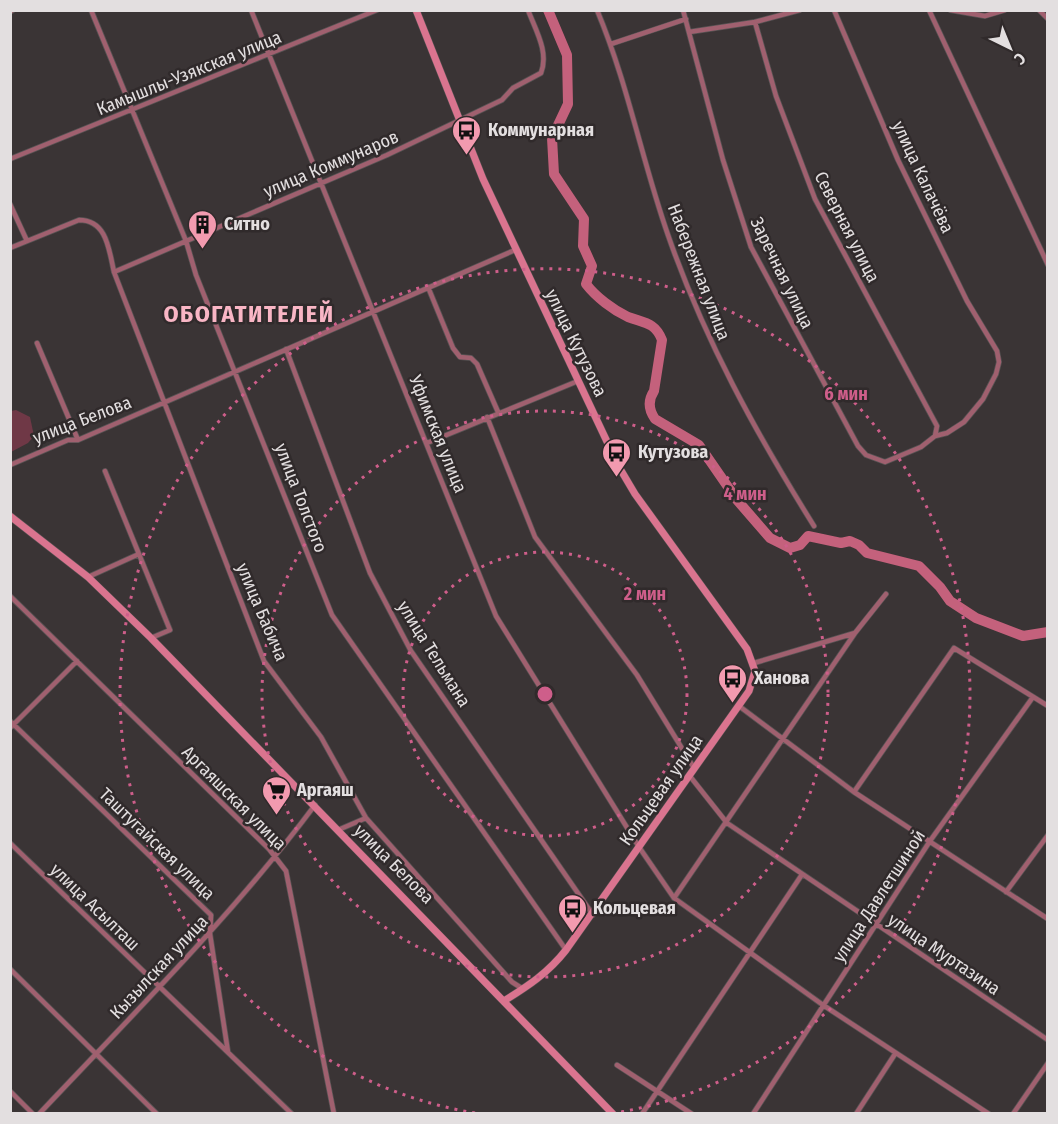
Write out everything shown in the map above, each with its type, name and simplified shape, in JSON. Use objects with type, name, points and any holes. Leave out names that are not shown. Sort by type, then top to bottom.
[{"type":"main road","name":"улица Кутузова","points":[[416,10],[459,122],[515,250],[635,494],[747,649],[754,663]]},
{"type":"main road","name":"улица Белова","points":[[10,516],[88,577],[151,638],[613,1113]]},
{"type":"main road","name":"Кольцевая улица","points":[[504,1001],[554,966],[593,915],[739,706],[753,683],[754,663]]},
{"type":"street","name":"улица Толстого","points":[[91,10],[186,241],[196,275],[332,615],[566,950]]},
{"type":"street","name":"Уфимская улица","points":[[251,10],[320,184],[428,443],[496,616],[639,847],[674,898],[823,1005],[895,1054],[989,1113]]},
{"type":"street","name":"Камышлы-Узякская улица","points":[[10,159],[376,10]]},
{"type":"street","name":"улица Коммунаров","points":[[114,272],[320,184],[459,122],[502,100],[513,88],[541,73],[544,53],[528,10]]},
{"type":"street","name":"Набережная улица","points":[[597,10],[623,77],[667,234],[701,324],[740,401],[814,526]]},
{"type":"street","name":"Заречная улица","points":[[683,10],[723,160],[751,247],[858,446],[874,460],[885,462],[912,451],[935,436]]},
{"type":"street","points":[[689,32],[755,21],[800,10]]},
{"type":"street","name":"улица Калачёва","points":[[834,10],[898,160],[967,301],[997,351],[999,362],[996,374],[983,399],[964,422],[947,433],[935,436]]},
{"type":"street","points":[[929,10],[1047,265]]},
{"type":"street","points":[[950,10],[985,16],[1005,10]]},
{"type":"street","points":[[1039,10],[1047,19]]},
{"type":"street","points":[[611,44],[686,19]]},
{"type":"street","name":"Северная улица","points":[[755,21],[776,96],[814,199],[937,426],[935,436]]},
{"type":"street","points":[[10,204],[27,241],[10,248]]},
{"type":"street","name":"улица Бабича","points":[[27,241],[79,220],[90,220],[100,228],[107,242],[114,272],[264,661],[321,738],[366,818],[512,982],[523,989]]},
{"type":"street","points":[[164,403],[235,370],[515,250]]},
{"type":"street","points":[[428,286],[453,348],[460,357],[471,358],[477,364],[498,412]]},
{"type":"street","points":[[37,343],[78,440]]},
{"type":"street","name":"улица Тельмана","points":[[286,349],[370,573],[411,651],[593,915]]},
{"type":"street","points":[[428,443],[498,412],[578,381]]},
{"type":"street","name":"улица Белова","points":[[10,465],[68,440],[78,440],[164,403]]},
{"type":"street","points":[[487,417],[535,537],[638,675],[694,768]]},
{"type":"street","points":[[105,471],[170,630],[151,638]]},
{"type":"street","points":[[88,577],[139,554]]},
{"type":"street","points":[[674,898],[855,633],[886,594]]},
{"type":"street","name":"Аргаяшская улица","points":[[10,597],[276,858],[286,871],[334,1113]]},
{"type":"street","points":[[754,663],[855,633]]},
{"type":"street","points":[[854,792],[954,648],[1047,706]]},
{"type":"street","points":[[12,724],[76,661]]},
{"type":"street","name":"улица Давлетшиной","points":[[753,1113],[930,841],[1033,697]]},
{"type":"street","points":[[739,706],[854,792],[1047,919]]},
{"type":"street","name":"Таштугайская улица","points":[[12,724],[212,915],[210,934],[228,1052]]},
{"type":"street","name":"улица Муртазина","points":[[689,775],[727,823],[801,876],[1047,1040]]},
{"type":"street","name":"Кызылская улица","points":[[39,1113],[210,934],[276,858],[315,806]]},
{"type":"street","points":[[338,830],[366,818]]},
{"type":"street","points":[[1006,892],[1047,836]]},
{"type":"street","name":"улица Асылташ","points":[[10,843],[292,1113]]},
{"type":"street","points":[[642,1113],[801,876]]},
{"type":"street","points":[[10,969],[157,1113]]},
{"type":"street","points":[[856,1113],[895,1054]]},
{"type":"street","points":[[1013,1113],[1047,1063]]},
{"type":"street","points":[[617,1065],[692,1113]]},
{"type":"street","points":[[10,1091],[33,1113]]},
{"type":"shaded area","points":[[16,410],[30,417],[34,436],[28,443],[11,452],[11,411]]},
{"type":"waterway","points":[[548,10],[567,55],[568,104],[552,138],[554,174],[584,219],[583,246],[592,266],[586,284],[617,311],[652,326],[662,340],[654,391],[650,401],[651,412],[655,419],[699,445],[737,500],[770,538],[790,548],[800,545],[808,536],[841,543],[850,541],[859,545],[867,553],[919,566],[950,601],[976,618],[1023,636],[1048,632]]},
{"type":"place","name":"Коммунарная","points":[[467,156]]},
{"type":"place","name":"Ситно","points":[[203,250]]},
{"type":"place","name":"Кутузова","points":[[617,478]]},
{"type":"place","name":"Ханова","points":[[733,704]]},
{"type":"place","name":"Аргаяш","points":[[276,816]]},
{"type":"place","name":"Кольцевая","points":[[572,934]]},
{"type":"district","name":"ОБОГАТИТЕЛЕЙ","points":[[249,314]]}]
